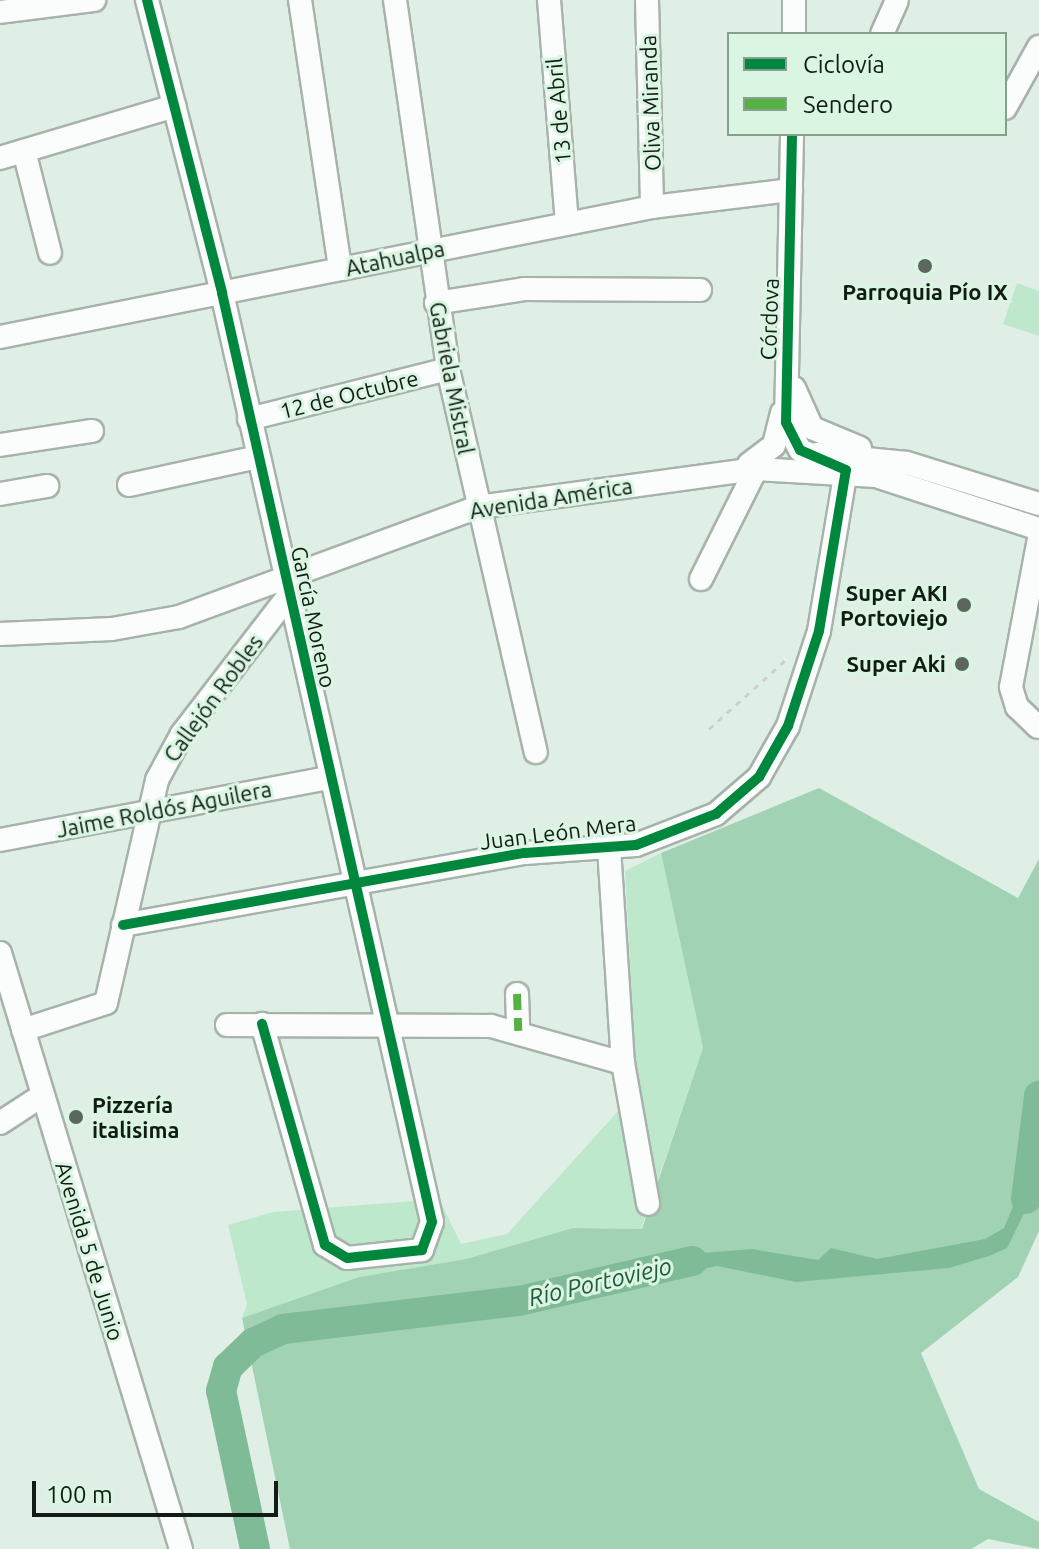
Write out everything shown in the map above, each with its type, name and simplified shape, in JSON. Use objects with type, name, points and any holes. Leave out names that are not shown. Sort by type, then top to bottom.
[{"type":"street","points":[[0,12],[94,0]]},
{"type":"street","name":"García Moreno","points":[[147,0],[222,293],[327,778],[432,1222],[429,1243],[347,1258],[325,1245],[262,1024]]},
{"type":"street","points":[[300,0],[340,269]]},
{"type":"street","name":"Gabriela Mistral","points":[[395,0],[428,251],[448,369],[536,752]]},
{"type":"street","name":"13 de Abril","points":[[549,0],[567,223]]},
{"type":"street","name":"Oliva Miranda","points":[[647,0],[652,207]]},
{"type":"street","points":[[794,0],[794,32]]},
{"type":"street","points":[[883,32],[897,0]]},
{"type":"street","points":[[1007,104],[1039,47]]},
{"type":"street","points":[[0,158],[174,106]]},
{"type":"street","name":"Córdova","points":[[792,136],[790,333],[785,384],[788,429],[807,454]]},
{"type":"street","points":[[24,151],[50,253]]},
{"type":"street","name":"Atahualpa","points":[[0,337],[652,207],[791,190]]},
{"type":"street","points":[[436,303],[524,289],[700,290]]},
{"type":"street","name":"Córdova","points":[[790,333],[804,420],[822,434],[907,463]]},
{"type":"street","name":"12 de Octubre","points":[[249,419],[448,369]]},
{"type":"street","points":[[701,579],[752,467],[777,439],[785,384]]},
{"type":"street","points":[[0,445],[92,431]]},
{"type":"street","points":[[807,454],[846,470]]},
{"type":"street","name":"Avenida América","points":[[0,634],[136,626],[287,585],[478,507],[690,477],[807,454],[907,463],[1039,504]]},
{"type":"street","points":[[129,485],[258,457]]},
{"type":"street","name":"Avenida América","points":[[752,467],[846,470],[1039,529]]},
{"type":"street","name":"Juan León Mera","points":[[123,925],[525,853],[609,848],[687,828],[749,788],[788,726],[819,631],[846,470]]},
{"type":"street","points":[[0,494],[47,486]]},
{"type":"street","points":[[1038,727],[1017,707],[1011,687],[1039,539]]},
{"type":"street","name":"Callejón Robles","points":[[23,1030],[106,1003],[144,813],[182,734],[287,585]]},
{"type":"street","name":"Jaime Roldós Aguilera","points":[[0,840],[327,778]]},
{"type":"street","points":[[609,848],[623,1063],[648,1204]]},
{"type":"street","name":"Avenida 5 de Junio","points":[[0,953],[181,1549]]},
{"type":"street","points":[[517,994],[518,1031]]},
{"type":"street","points":[[227,1025],[383,1021],[518,1031],[623,1063]]},
{"type":"street","points":[[0,1123],[43,1095]]},
{"type":"path","points":[[709,729],[819,631]]},
{"type":"shaded area","points":[[1017,283],[1039,291],[1039,336],[1003,324]]},
{"type":"shaded area","points":[[819,788],[1018,898],[1039,859],[1039,1231],[1018,1277],[921,1353],[979,1489],[1039,1522],[1039,1549],[988,1539],[971,1549],[290,1549],[242,1318],[359,1277],[466,1259],[573,1228],[642,1229],[703,1048],[661,853]]},
{"type":"shaded area","points":[[661,853],[703,1048],[641,1229],[573,1228],[466,1259],[359,1277],[242,1318],[247,1304],[228,1225],[273,1212],[439,1199],[461,1244],[507,1234],[637,1090],[625,871]]},
{"type":"shaded area","points":[[1039,1118],[1039,1183],[1007,1248],[989,1256],[949,1268],[796,1282],[717,1266],[635,1283],[676,1255],[752,1249],[818,1260],[831,1248],[877,1259],[985,1239],[1004,1228],[1035,1154],[1020,1128]]},
{"type":"waterway","name":"Río Portoviejo","points":[[1026,1199],[1039,1096]]},
{"type":"waterway","name":"Río Portoviejo","points":[[255,1549],[221,1391],[228,1367],[253,1343],[283,1329],[519,1301],[692,1261]]},
{"type":"marked path","points":[[517,994],[518,1031]]},
{"type":"cycle path","points":[[147,0],[222,293],[432,1222],[422,1250],[347,1258],[325,1245],[262,1024]]},
{"type":"cycle path","points":[[123,925],[525,853],[636,845],[716,814],[759,777],[788,726],[819,631],[846,470],[800,450],[786,422],[792,136]]},
{"type":"place","name":"Parroquia Pío IX","points":[[925,266]]},
{"type":"place","name":"Super AKI Portoviejo","points":[[964,605]]},
{"type":"place","name":"Super Aki","points":[[962,664]]},
{"type":"place","name":"Pizzería italisima","points":[[76,1117]]}]
